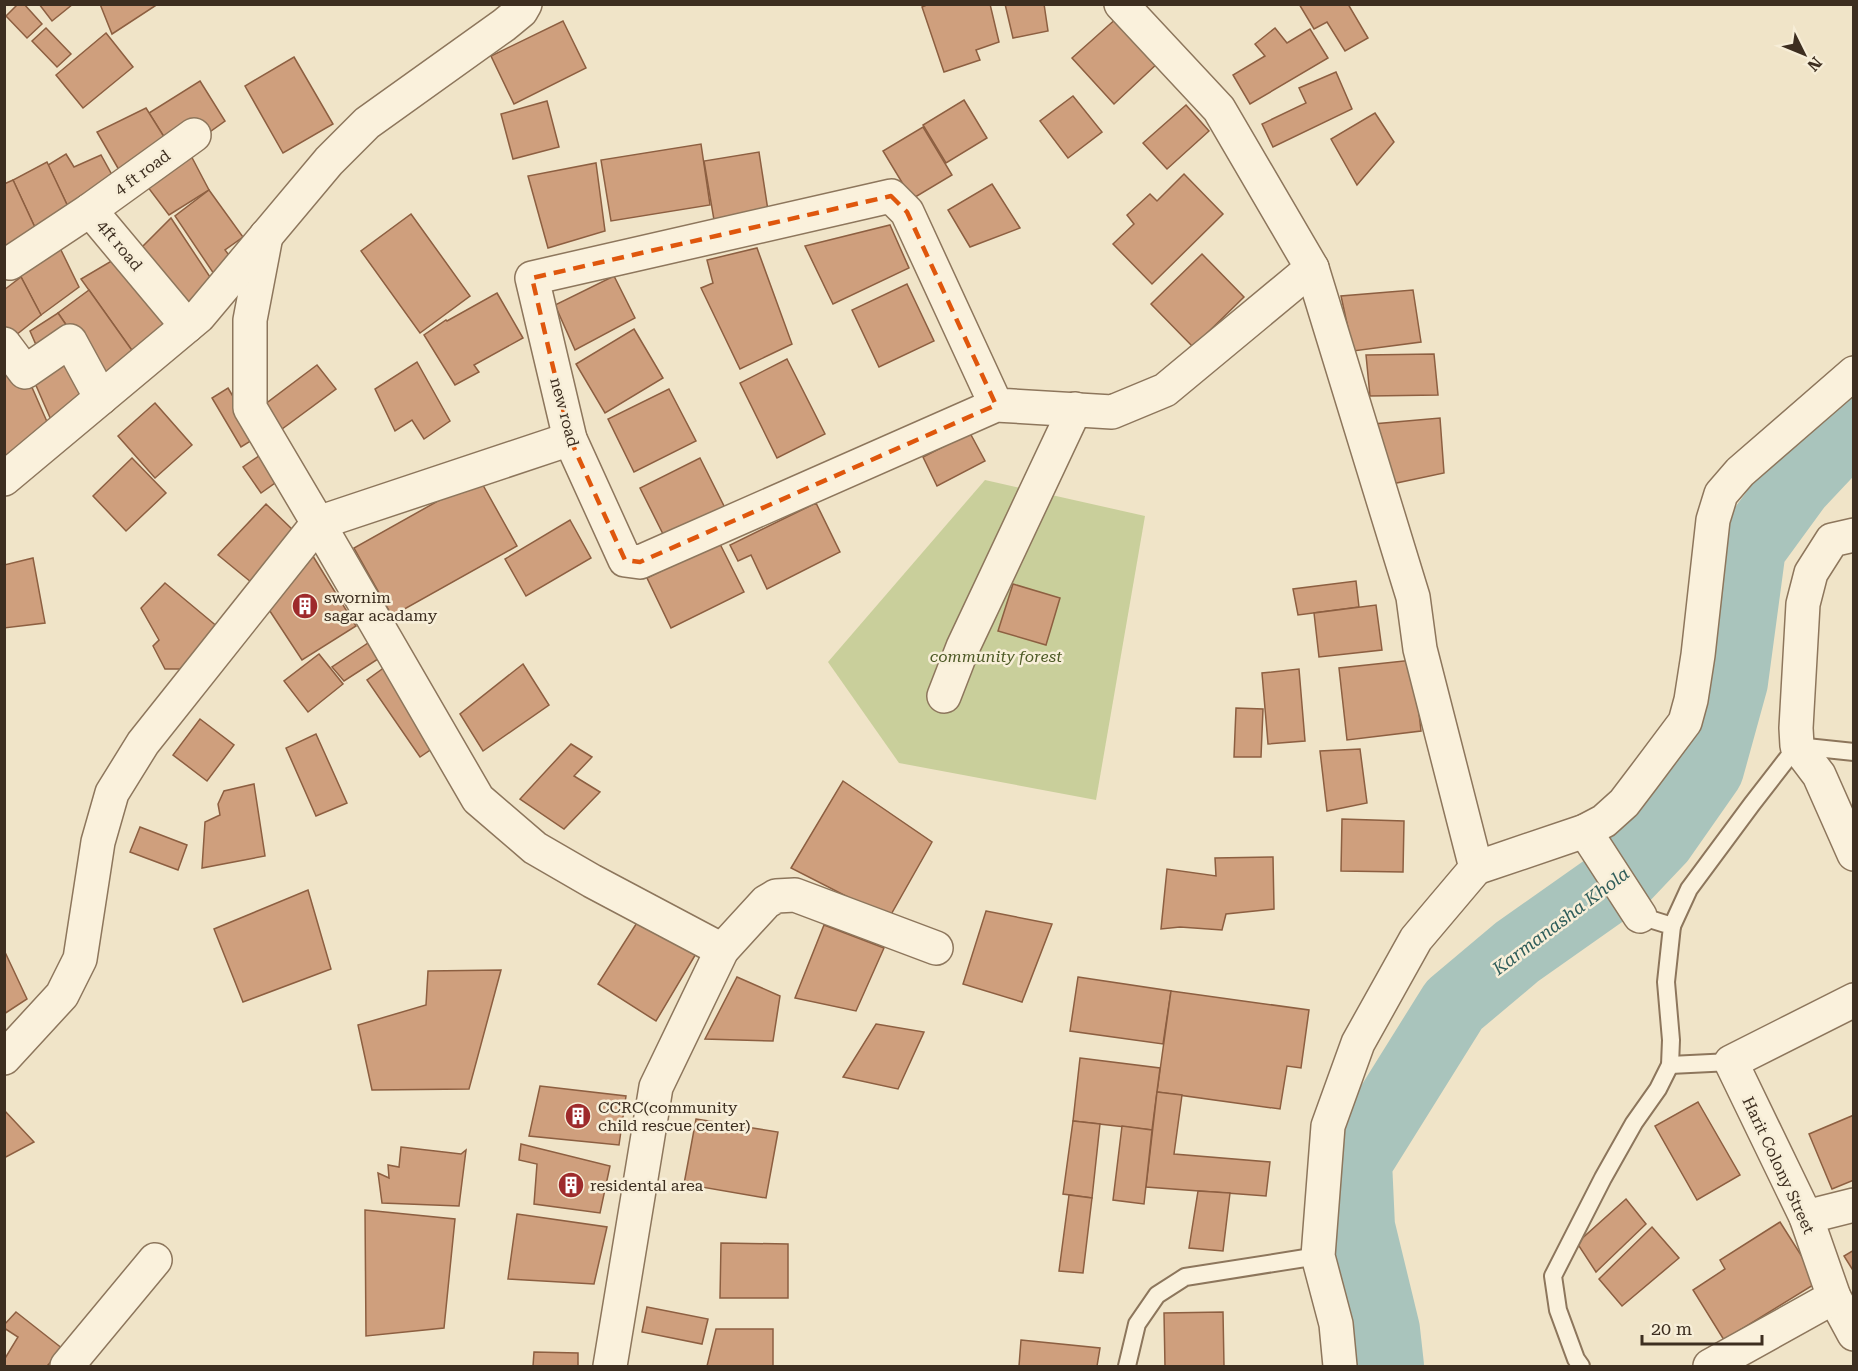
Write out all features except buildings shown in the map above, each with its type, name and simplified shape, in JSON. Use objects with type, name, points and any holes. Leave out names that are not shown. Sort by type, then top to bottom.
[{"type":"street","points":[[4,479],[199,316],[329,161],[367,123],[504,25],[525,4]]},
{"type":"street","points":[[1121,4],[1219,109],[1312,268],[1413,597],[1420,649],[1476,868]]},
{"type":"street","name":"4 ft road","points":[[90,210],[194,135]]},
{"type":"street","name":"new road","points":[[891,196],[907,212],[996,405],[640,562],[625,560],[570,439],[532,278],[891,196]]},
{"type":"street","name":"4ft road","points":[[10,263],[90,210],[187,326]]},
{"type":"street","points":[[266,236],[250,320],[250,408],[478,799],[535,848],[722,950]]},
{"type":"street","points":[[996,405],[1112,412],[1165,390],[1312,268]]},
{"type":"street","points":[[6,346],[25,372],[70,341],[101,398]]},
{"type":"street","points":[[1340,1366],[1335,1324],[1318,1256],[1328,1126],[1358,1043],[1416,939],[1476,868],[1591,842],[1604,821],[1624,803],[1686,722],[1698,655],[1713,520],[1721,494],[1740,472],[1854,373]]},
{"type":"street","points":[[944,696],[963,647],[1075,409]]},
{"type":"street","points":[[4,1058],[62,995],[80,959],[98,842],[112,793],[143,743],[318,523],[570,439]]},
{"type":"street","points":[[1854,535],[1832,540],[1811,573],[1803,604],[1796,728],[1797,746],[1819,775],[1854,854]]},
{"type":"street","points":[[1591,842],[1640,916]]},
{"type":"street","points":[[610,1366],[656,1087],[722,950],[766,902],[776,896],[795,895],[936,948]]},
{"type":"street","points":[[1731,1062],[1854,1000]]},
{"type":"street","name":"Harit Colony Street","points":[[1731,1062],[1806,1217],[1834,1297],[1854,1334]]},
{"type":"street","points":[[1806,1217],[1854,1205]]},
{"type":"street","points":[[67,1366],[155,1260]]},
{"type":"street","points":[[1710,1366],[1834,1297]]},
{"type":"lane","points":[[1581,1366],[1576,1359],[1558,1310],[1553,1276],[1603,1178],[1634,1123],[1658,1089],[1670,1065],[1671,1040],[1666,982],[1672,926],[1689,889],[1797,746],[1854,752]]},
{"type":"lane","points":[[1640,916],[1672,926]]},
{"type":"lane","points":[[1670,1065],[1731,1062]]},
{"type":"lane","points":[[1127,1366],[1137,1324],[1157,1295],[1185,1277],[1318,1256]]},
{"type":"highlighted area","points":[[891,196],[907,212],[996,405],[640,562],[625,560],[570,439],[532,278]]},
{"type":"green space","name":"community forest","points":[[985,480],[1145,516],[1096,800],[899,763],[828,662]]},
{"type":"waterway","name":"Karmanasha Khola","points":[[1388,1366],[1384,1330],[1359,1227],[1356,1162],[1454,1005],[1517,952],[1622,878],[1659,839],[1708,769],[1732,682],[1750,548],[1796,485],[1854,423]]},
{"type":"place","name":"swornim sagar acadamy","points":[[305,606]]},
{"type":"place","name":"CCRC(community child rescue center)","points":[[578,1116]]},
{"type":"place","name":"residental area","points":[[571,1185]]}]
